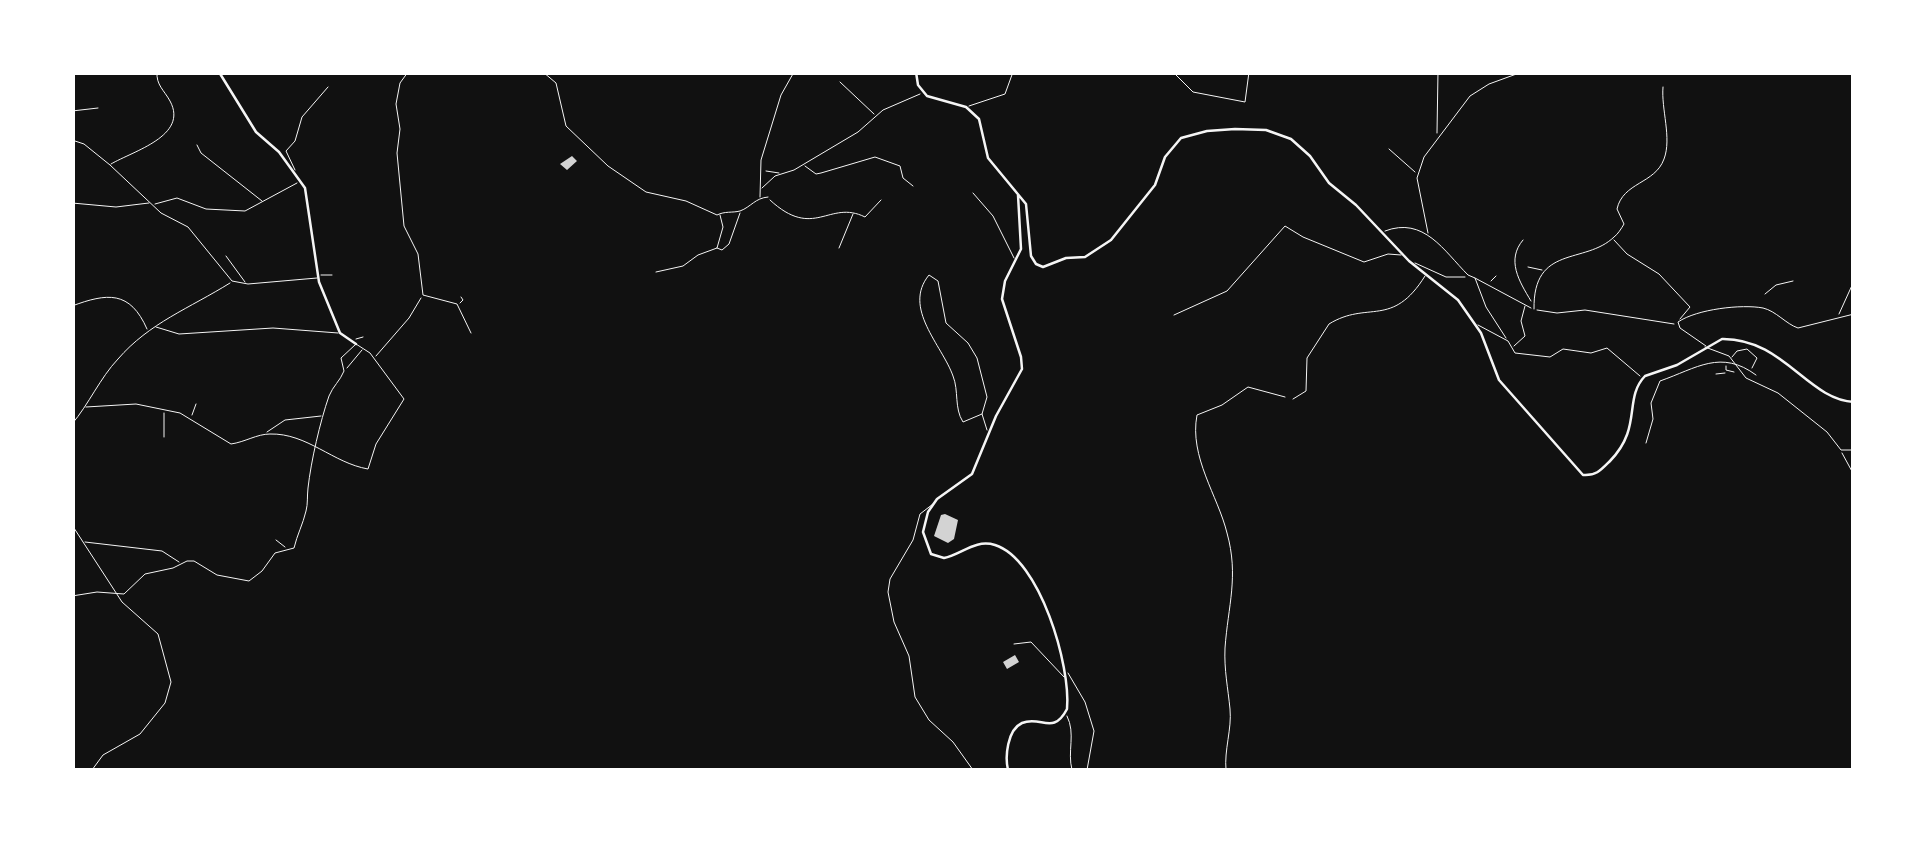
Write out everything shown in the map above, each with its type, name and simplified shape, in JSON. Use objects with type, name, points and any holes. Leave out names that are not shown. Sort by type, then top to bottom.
[{"type":"street","points":[[110,165],[160,139],[173,120],[173,109],[156,82],[157,72]]},
{"type":"street","points":[[219,72],[256,132],[295,173],[310,202],[318,276],[340,334]]},
{"type":"street","points":[[374,358],[409,318],[423,295],[418,254],[404,226],[398,153],[396,104],[400,82],[408,72]]},
{"type":"street","points":[[543,72],[556,83],[566,126],[608,166],[646,192],[720,214],[741,210],[760,197],[781,173],[858,132],[876,115],[924,93]]},
{"type":"street","points":[[794,72],[781,95],[761,160],[768,197],[806,221],[854,212],[867,216],[881,200]]},
{"type":"street","points":[[916,72],[924,93],[966,107],[982,124],[988,158],[1018,193],[1029,218],[1030,256],[1036,264],[1047,266],[1066,258],[1086,257],[1111,240],[1155,185],[1174,144],[1192,134],[1235,129],[1276,132],[1298,144],[1329,183],[1409,261],[1458,300],[1476,324],[1499,380],[1584,476],[1594,475],[1622,448],[1632,426],[1634,394],[1642,379],[1727,338],[1756,344],[1839,400],[1854,402]]},
{"type":"street","points":[[966,107],[1005,94],[1013,72]]},
{"type":"street","points":[[1174,72],[1194,92],[1245,102],[1249,72]]},
{"type":"street","points":[[1438,72],[1438,136]]},
{"type":"street","points":[[1428,233],[1417,174],[1438,136],[1470,96],[1522,72]]},
{"type":"street","points":[[840,82],[876,115]]},
{"type":"street","points":[[1534,309],[1538,280],[1543,273],[1558,260],[1614,240],[1624,224],[1617,210],[1623,194],[1653,176],[1664,161],[1662,87]]},
{"type":"street","points":[[295,173],[286,151],[295,142],[302,116],[328,88]]},
{"type":"street","points":[[972,111],[977,104]]},
{"type":"street","points":[[72,111],[98,108]]},
{"type":"street","points":[[72,140],[84,144],[110,165],[150,204],[188,227],[232,282]]},
{"type":"street","points":[[197,145],[243,188],[266,202]]},
{"type":"street","points":[[1388,150],[1417,174]]},
{"type":"street","points":[[803,164],[821,174],[875,157],[900,166],[912,186]]},
{"type":"street","points":[[762,170],[781,173]]},
{"type":"street","points":[[72,203],[116,207],[177,198],[206,209],[245,212],[300,181]]},
{"type":"street","points":[[973,770],[915,698],[909,656],[895,626],[888,592],[890,579],[912,540],[920,514],[972,474],[1022,369],[1002,299],[1022,235],[1018,193]]},
{"type":"street","points":[[973,194],[993,216],[1016,261]]},
{"type":"street","points":[[760,197],[768,197]]},
{"type":"street","points":[[656,272],[683,266],[717,248],[722,250],[729,244],[741,210]]},
{"type":"street","points":[[839,248],[854,212]]},
{"type":"street","points":[[717,248],[723,227],[720,214]]},
{"type":"street","points":[[1174,315],[1227,290],[1285,226],[1364,262],[1388,254],[1404,256]]},
{"type":"street","points":[[1383,233],[1412,227],[1428,233],[1468,276]]},
{"type":"street","points":[[1524,240],[1514,254],[1517,277],[1533,303]]},
{"type":"street","points":[[1593,240],[1596,246]]},
{"type":"street","points":[[1614,240],[1627,254],[1659,274],[1690,307],[1678,324]]},
{"type":"street","points":[[226,256],[246,284]]},
{"type":"street","points":[[1409,261],[1446,277],[1474,278],[1534,309],[1557,314],[1584,310],[1678,324],[1705,346],[1756,375]]},
{"type":"street","points":[[1528,268],[1540,266],[1543,273]]},
{"type":"street","points":[[982,414],[968,422],[958,416],[954,376],[923,316],[921,295],[930,274],[938,281],[946,323],[968,343],[977,358],[987,396],[982,414],[989,433]]},
{"type":"street","points":[[1293,399],[1308,386],[1307,358],[1329,324],[1400,305],[1412,296],[1426,274]]},
{"type":"street","points":[[72,424],[118,358],[152,326],[232,282],[332,275]]},
{"type":"street","points":[[1489,284],[1496,276]]},
{"type":"street","points":[[1474,278],[1486,307],[1515,353],[1548,357],[1563,349],[1591,353],[1605,348],[1642,379]]},
{"type":"street","points":[[1765,294],[1776,285],[1793,281]]},
{"type":"street","points":[[1839,316],[1854,281]]},
{"type":"street","points":[[423,295],[458,304],[463,301],[461,297]]},
{"type":"street","points":[[72,306],[113,296],[132,306],[148,330]]},
{"type":"street","points":[[458,304],[471,334]]},
{"type":"street","points":[[1512,347],[1525,336],[1521,320],[1526,305]]},
{"type":"street","points":[[1678,324],[1701,311],[1760,308],[1798,328],[1854,314]]},
{"type":"street","points":[[1476,324],[1507,339]]},
{"type":"street","points":[[152,326],[179,334],[273,328],[340,334],[374,358],[404,400],[376,444],[369,468],[344,463],[289,436],[264,434]]},
{"type":"street","points":[[1507,339],[1510,333]]},
{"type":"street","points":[[72,596],[126,593],[146,574],[194,561],[212,573],[249,581],[275,553],[294,548],[324,416],[334,384],[342,378],[344,370],[341,358],[358,336],[363,337]]},
{"type":"street","points":[[1646,444],[1658,382],[1698,365],[1726,363],[1737,351],[1748,349],[1757,358],[1751,371]]},
{"type":"street","points":[[344,370],[362,350]]},
{"type":"street","points":[[1732,360],[1748,379],[1778,393],[1827,432],[1854,475]]},
{"type":"street","points":[[1716,374],[1724,374],[1726,363]]},
{"type":"street","points":[[1726,370],[1737,370]]},
{"type":"street","points":[[86,407],[136,404],[164,410],[192,418],[227,443],[238,444],[285,420],[324,416]]},
{"type":"street","points":[[192,418],[196,404]]},
{"type":"street","points":[[164,410],[164,437]]},
{"type":"street","points":[[72,418],[80,416]]},
{"type":"street","points":[[1841,450],[1854,450]]},
{"type":"street","points":[[933,504],[923,532],[931,554],[954,556],[978,543],[1002,548],[1039,592],[1058,640],[1066,675],[1065,714],[1072,732],[1072,770]]},
{"type":"street","points":[[72,526],[116,594],[160,637],[171,688],[162,708],[140,734],[103,755],[92,770]]},
{"type":"street","points":[[276,540],[286,550]]},
{"type":"street","points":[[82,541],[162,551],[180,564]]},
{"type":"street","points":[[1014,644],[1032,642],[1079,690],[1094,731],[1088,770]]},
{"type":"street","points":[[1008,770],[1008,747],[1020,726],[1026,722],[1052,724],[1065,714]]},
{"type":"path","points":[[1226,770],[1230,710],[1224,674],[1234,596],[1233,564],[1227,532],[1198,451],[1195,424],[1197,415],[1222,405],[1248,387],[1293,399]]},
{"type":"building","points":[[572,156],[577,161],[567,170],[560,164]]},
{"type":"building","points":[[941,515],[958,520],[954,539],[948,543],[934,536]]},
{"type":"building","points":[[1015,655],[1019,662],[1007,669],[1003,662]]}]
